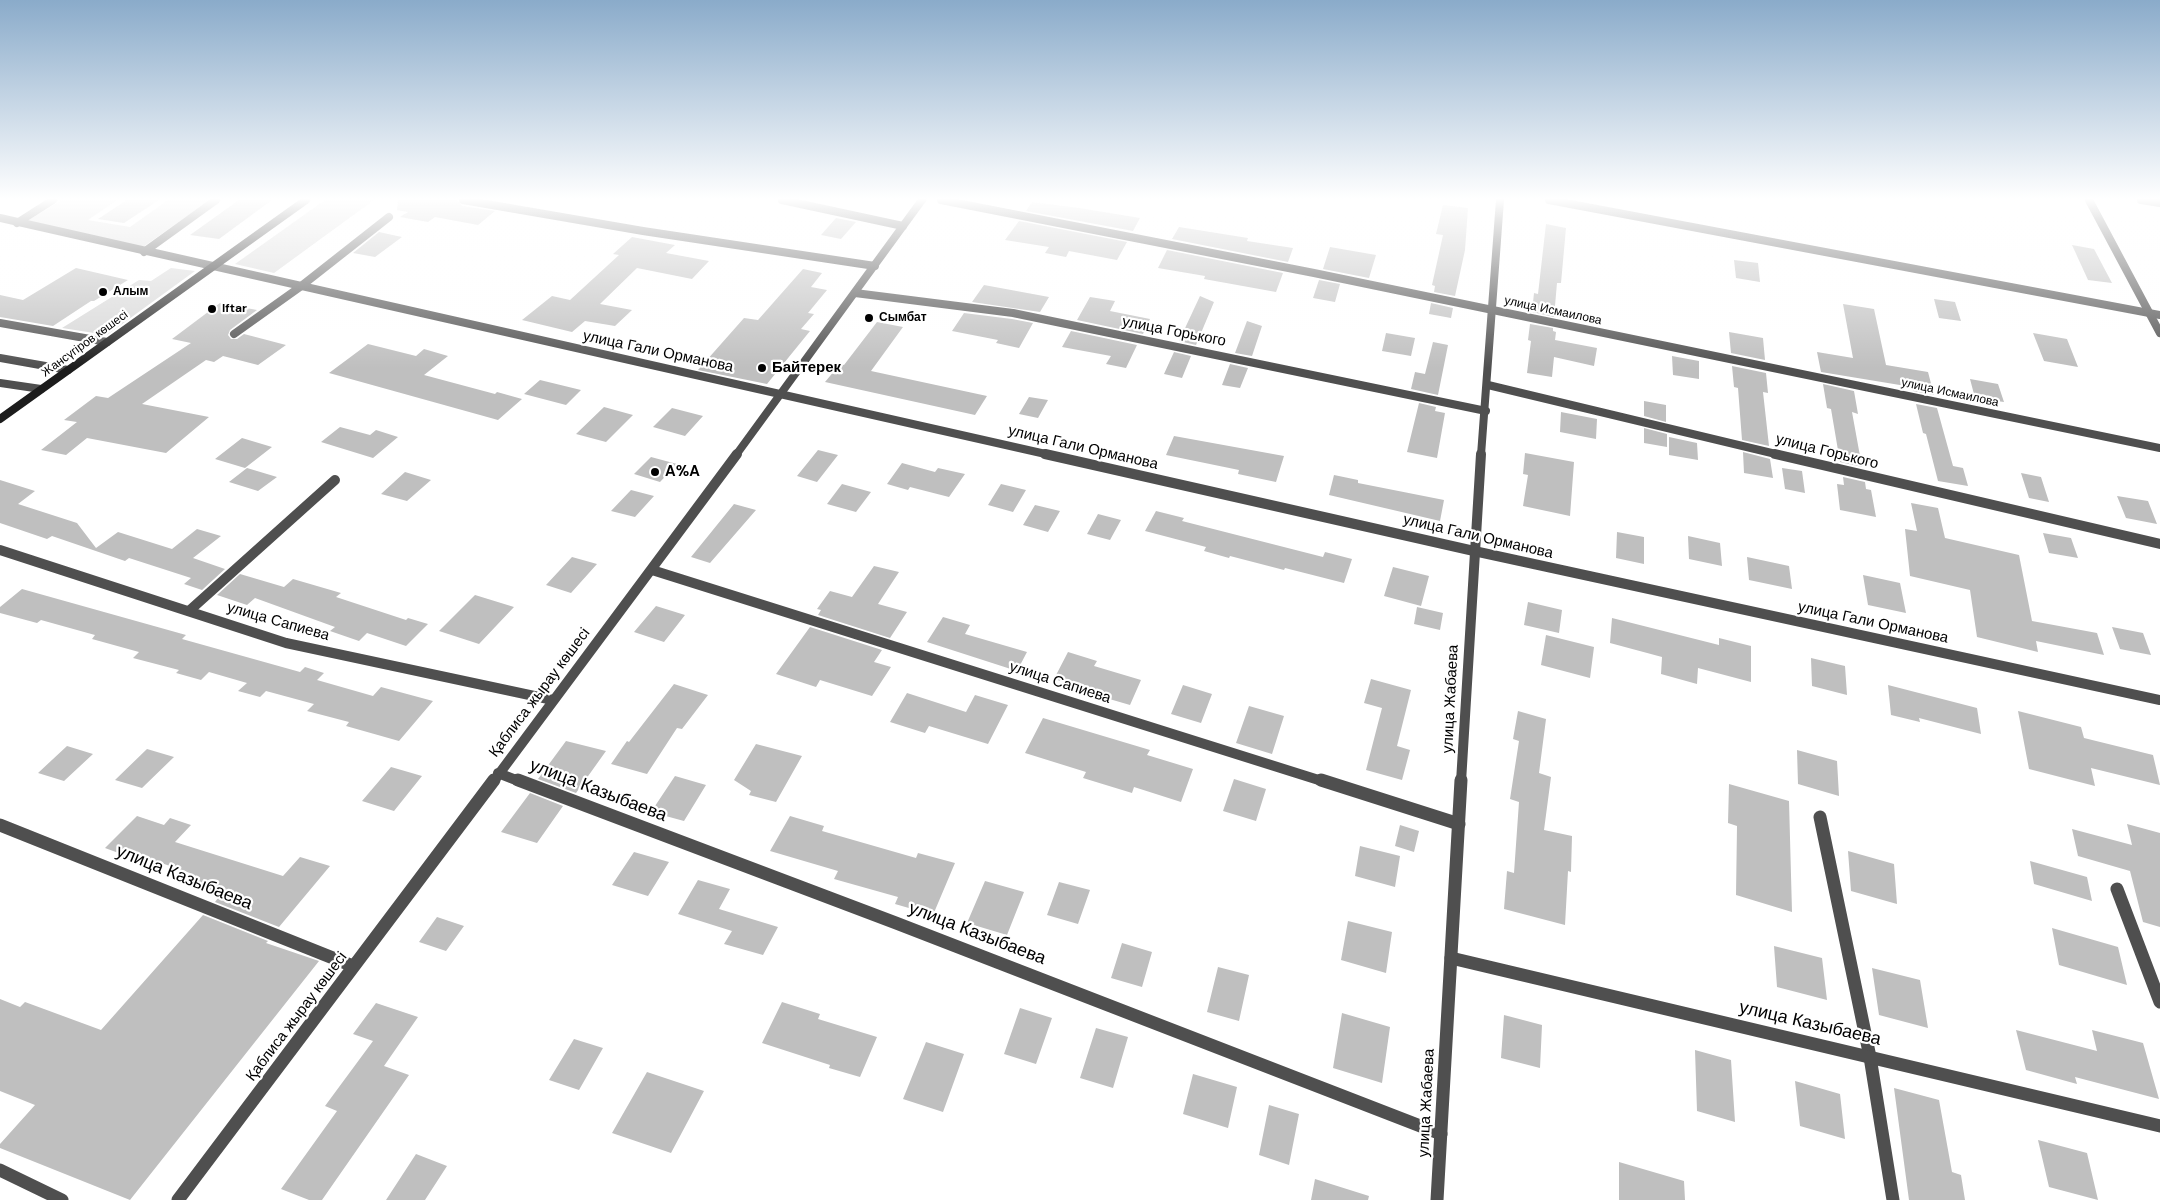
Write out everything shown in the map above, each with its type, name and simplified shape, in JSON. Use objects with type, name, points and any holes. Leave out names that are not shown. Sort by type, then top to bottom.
[{"type":"main road","name":"Жансүгіров көшесі","points":[[0,419],[227,256]]},
{"type":"street","name":"улица Гали Орманова","points":[[162,256],[1474,551],[2160,700]]},
{"type":"street","points":[[234,334],[339,256]]},
{"type":"street","points":[[809,256],[875,266]]},
{"type":"street","name":"Қаблиса жырау көшесі","points":[[178,1200],[652,570],[882,256]]},
{"type":"street","name":"улица Исмаилова","points":[[1222,256],[2160,448]]},
{"type":"street","name":"улица Жабаева","points":[[1437,1200],[1474,551],[1496,256]]},
{"type":"street","points":[[1846,256],[2160,315]]},
{"type":"street","points":[[2118,256],[2160,333]]},
{"type":"street","name":"улица Горького","points":[[855,293],[1013,313],[1486,411]]},
{"type":"street","points":[[0,323],[108,342]]},
{"type":"street","points":[[0,358],[68,370]]},
{"type":"street","points":[[0,383],[41,390]]},
{"type":"street","name":"улица Горького","points":[[1488,384],[2160,544]]},
{"type":"street","points":[[189,611],[335,480]]},
{"type":"street","name":"улица Сапиева","points":[[0,550],[286,644],[553,700]]},
{"type":"street","name":"улица Сапиева","points":[[652,570],[1459,824]]},
{"type":"street","name":"улица Казыбаева","points":[[498,773],[896,923],[1441,1134]]},
{"type":"street","points":[[1820,817],[1870,1057],[1893,1200]]},
{"type":"street","name":"улица Казыбаева","points":[[0,825],[353,966]]},
{"type":"street","points":[[2117,889],[2160,1002]]},
{"type":"street","name":"улица Казыбаева","points":[[1451,958],[2160,1126]]},
{"type":"street","points":[[0,1170],[62,1200]]},
{"type":"shaded area","points":[[246,256],[297,256],[274,273],[235,264]]},
{"type":"shaded area","points":[[171,268],[195,271],[107,335],[62,328],[139,280],[151,281]]},
{"type":"building","points":[[618,256],[682,256],[709,261],[692,279],[637,268],[600,304],[632,310],[615,326],[585,321],[572,332],[522,320],[552,296],[570,300]]},
{"type":"building","points":[[1096,256],[1119,256],[1117,260]]},
{"type":"building","points":[[1164,256],[1197,256],[1283,273],[1276,292],[1204,279],[1205,276],[1158,268]]},
{"type":"building","points":[[1258,256],[1290,256],[1288,262]]},
{"type":"building","points":[[1327,256],[1376,256],[1369,278],[1323,269]]},
{"type":"building","points":[[1438,256],[1464,256],[1455,296],[1434,292],[1435,286],[1432,285]]},
{"type":"building","points":[[1542,256],[1563,256],[1561,283],[1557,283],[1554,317],[1532,312],[1534,293],[1538,294]]},
{"type":"building","points":[[2077,256],[2098,256],[2112,283],[2088,280]]},
{"type":"building","points":[[1734,260],[1758,263],[1760,282],[1736,278]]},
{"type":"building","points":[[76,268],[128,280],[53,326],[0,317],[0,295],[23,300]]},
{"type":"building","points":[[803,269],[822,273],[811,287],[827,290],[808,313],[814,314],[801,329],[810,331],[767,384],[698,370],[744,318],[758,320]]},
{"type":"building","points":[[1319,280],[1340,284],[1335,302],[1313,298]]},
{"type":"building","points":[[984,285],[1049,297],[1040,312],[972,302]]},
{"type":"building","points":[[1200,296],[1214,302],[1196,345],[1179,341]]},
{"type":"building","points":[[1090,297],[1115,301],[1110,311],[1150,319],[1143,334],[1077,320]]},
{"type":"building","points":[[1934,299],[1955,302],[1961,321],[1939,318]]},
{"type":"building","points":[[220,303],[257,310],[230,330],[228,335],[231,339],[237,339],[244,334],[286,345],[258,365],[223,356],[214,362],[206,360],[142,404],[209,417],[166,453],[87,438],[66,455],[41,450],[77,422],[64,420],[96,396],[108,398],[191,343],[172,339]]},
{"type":"building","points":[[1431,303],[1453,308],[1451,318],[1429,314]]},
{"type":"building","points":[[1843,304],[1874,309],[1886,365],[1928,372],[1934,395],[1913,391],[1912,387],[1821,372],[1817,352],[1853,358]]},
{"type":"building","points":[[964,313],[1033,323],[1019,348],[996,343],[998,340],[952,331]]},
{"type":"building","points":[[1247,321],[1262,326],[1252,356],[1235,353]]},
{"type":"building","points":[[877,322],[903,327],[871,371],[987,396],[975,415],[825,382],[840,364],[844,365]]},
{"type":"building","points":[[1530,324],[1553,328],[1553,331],[1556,332],[1555,340],[1597,348],[1594,366],[1554,357],[1552,377],[1527,373],[1531,341],[1528,340]]},
{"type":"building","points":[[1071,331],[1137,345],[1126,368],[1106,364],[1111,356],[1062,347]]},
{"type":"building","points":[[1729,332],[1763,338],[1765,360],[1731,353]]},
{"type":"building","points":[[1386,333],[1415,338],[1411,356],[1382,351]]},
{"type":"building","points":[[2033,333],[2067,339],[2078,367],[2044,361]]},
{"type":"building","points":[[1433,342],[1448,345],[1438,395],[1411,389],[1415,372],[1425,374]]},
{"type":"building","points":[[368,344],[416,356],[424,349],[448,356],[424,375],[495,394],[497,392],[522,399],[498,420],[329,373]]},
{"type":"building","points":[[1174,352],[1191,356],[1182,378],[1164,374]]},
{"type":"building","points":[[1672,356],[1699,361],[1699,379],[1673,375]]},
{"type":"building","points":[[1230,364],[1248,368],[1240,388],[1222,385]]},
{"type":"building","points":[[1732,366],[1766,373],[1768,393],[1763,392],[1769,446],[1742,440],[1738,388],[1734,387]]},
{"type":"building","points":[[1970,379],[1998,384],[2004,402],[1975,398]]},
{"type":"building","points":[[540,380],[581,390],[566,405],[524,394]]},
{"type":"building","points":[[1823,384],[1854,391],[1858,414],[1852,412],[1862,467],[1840,462],[1831,409],[1827,408]]},
{"type":"building","points":[[1029,397],[1048,400],[1038,418],[1019,414]]},
{"type":"building","points":[[1644,401],[1666,405],[1666,422],[1644,416]]},
{"type":"building","points":[[1419,403],[1436,407],[1435,411],[1445,413],[1437,458],[1407,452]]},
{"type":"building","points":[[1916,404],[1937,408],[1953,466],[1963,468],[1968,486],[1938,481]]},
{"type":"building","points":[[604,407],[633,415],[606,442],[576,434]]},
{"type":"building","points":[[672,408],[703,416],[685,436],[653,427]]},
{"type":"building","points":[[1561,412],[1597,419],[1596,439],[1560,432]]},
{"type":"building","points":[[340,427],[370,435],[376,430],[398,437],[373,458],[321,442]]},
{"type":"building","points":[[1644,428],[1667,434],[1667,447],[1644,443]]},
{"type":"building","points":[[1174,436],[1284,456],[1276,482],[1238,474],[1239,470],[1166,455]]},
{"type":"building","points":[[1669,437],[1697,443],[1698,460],[1669,455]]},
{"type":"building","points":[[242,438],[272,447],[245,468],[215,459]]},
{"type":"building","points":[[818,450],[838,455],[817,482],[797,476]]},
{"type":"building","points":[[1743,452],[1770,459],[1773,478],[1744,473]]},
{"type":"building","points":[[1525,453],[1574,462],[1570,516],[1523,506],[1528,475],[1523,474]]},
{"type":"building","points":[[651,457],[677,464],[660,482],[634,474]]},
{"type":"building","points":[[902,463],[935,472],[938,468],[965,474],[949,497],[910,487],[908,490],[887,484]]},
{"type":"building","points":[[247,468],[277,477],[258,491],[229,482]]},
{"type":"building","points":[[1782,468],[1802,471],[1805,493],[1785,489]]},
{"type":"building","points":[[405,472],[431,480],[407,501],[381,494]]},
{"type":"building","points":[[2021,473],[2041,477],[2049,502],[2029,498]]},
{"type":"building","points":[[1334,475],[1358,480],[1358,483],[1444,500],[1440,521],[1329,495]]},
{"type":"building","points":[[1843,477],[1865,482],[1866,489],[1871,490],[1876,517],[1840,510],[1837,484],[1844,485]]},
{"type":"building","points":[[0,480],[35,491],[18,504],[77,523],[96,548],[118,532],[172,549],[197,529],[221,536],[193,558],[225,569],[202,590],[184,584],[191,578],[129,558],[125,561],[52,536],[47,539],[0,523]]},
{"type":"building","points":[[842,484],[871,492],[856,512],[827,504]]},
{"type":"building","points":[[1001,484],[1026,490],[1013,512],[988,505]]},
{"type":"building","points":[[631,490],[654,496],[635,517],[611,511]]},
{"type":"building","points":[[2117,496],[2148,501],[2157,524],[2126,518]]},
{"type":"building","points":[[1911,503],[1938,508],[1945,538],[2019,555],[2032,621],[2097,633],[2104,655],[2036,641],[2038,652],[1977,637],[1970,590],[1910,576],[1905,529],[1917,531]]},
{"type":"building","points":[[734,504],[756,510],[710,563],[691,557]]},
{"type":"building","points":[[1035,505],[1060,511],[1048,532],[1023,525]]},
{"type":"building","points":[[1156,511],[1184,518],[1182,521],[1323,557],[1325,552],[1352,559],[1344,583],[1230,556],[1229,558],[1204,551],[1206,547],[1145,531]]},
{"type":"building","points":[[1098,514],[1121,520],[1110,540],[1087,534]]},
{"type":"building","points":[[1617,532],[1644,537],[1644,564],[1616,558]]},
{"type":"building","points":[[2043,533],[2071,538],[2078,558],[2049,553]]},
{"type":"building","points":[[1688,536],[1720,543],[1722,566],[1689,559]]},
{"type":"building","points":[[572,557],[597,564],[571,593],[546,585]]},
{"type":"building","points":[[1747,557],[1789,566],[1792,589],[1749,580]]},
{"type":"building","points":[[874,566],[899,572],[878,604],[907,612],[890,638],[818,615],[821,610],[817,609],[830,591],[852,597]]},
{"type":"building","points":[[1393,567],[1429,576],[1421,606],[1384,596]]},
{"type":"building","points":[[240,574],[284,587],[293,579],[341,593],[336,597],[406,620],[408,618],[428,624],[406,646],[367,633],[359,641],[330,631],[335,627],[255,598],[247,605],[217,595]]},
{"type":"building","points":[[1863,575],[1900,583],[1906,613],[1868,605]]},
{"type":"building","points":[[22,589],[186,635],[182,639],[300,672],[305,667],[324,673],[317,680],[373,696],[381,687],[433,701],[399,741],[346,726],[349,722],[307,711],[314,704],[266,691],[260,697],[238,691],[247,683],[209,672],[201,680],[176,673],[179,670],[133,658],[139,652],[92,639],[95,635],[41,620],[37,623],[0,613],[0,607]]},
{"type":"building","points":[[475,595],[514,607],[479,644],[439,631]]},
{"type":"building","points":[[1528,602],[1562,610],[1559,633],[1524,625]]},
{"type":"building","points":[[656,606],[685,615],[664,642],[634,632]]},
{"type":"building","points":[[1417,607],[1443,613],[1440,630],[1414,624]]},
{"type":"building","points":[[943,617],[970,625],[965,634],[1027,652],[1017,671],[927,642]]},
{"type":"building","points":[[1612,618],[1719,645],[1719,638],[1751,646],[1751,682],[1698,668],[1697,684],[1661,674],[1662,657],[1610,643]]},
{"type":"building","points":[[810,627],[882,650],[874,662],[891,667],[872,696],[820,680],[816,687],[776,674]]},
{"type":"building","points":[[2112,627],[2143,633],[2151,655],[2120,649]]},
{"type":"building","points":[[1546,635],[1594,647],[1590,678],[1541,665]]},
{"type":"building","points":[[1068,652],[1097,661],[1094,666],[1141,680],[1130,705],[1106,698],[1107,695],[1054,679]]},
{"type":"building","points":[[1811,658],[1845,666],[1847,695],[1812,686]]},
{"type":"building","points":[[1371,679],[1411,690],[1397,746],[1410,750],[1402,780],[1366,770],[1382,708],[1364,703]]},
{"type":"building","points":[[674,684],[708,695],[682,729],[677,728],[647,774],[611,764],[627,741],[629,742]]},
{"type":"building","points":[[1183,685],[1212,694],[1201,723],[1171,714]]},
{"type":"building","points":[[1888,685],[1977,708],[1981,734],[1919,718],[1920,722],[1891,715]]},
{"type":"building","points":[[907,693],[966,712],[975,695],[1008,705],[988,744],[929,726],[925,733],[890,722]]},
{"type":"building","points":[[1249,706],[1284,716],[1272,754],[1236,743]]},
{"type":"building","points":[[1518,711],[1546,719],[1539,773],[1551,777],[1544,830],[1572,836],[1571,872],[1568,871],[1565,925],[1504,909],[1507,871],[1514,873],[1519,802],[1510,799],[1519,741],[1513,739]]},
{"type":"building","points":[[2018,711],[2081,727],[2084,738],[2153,755],[2160,785],[2091,768],[2095,786],[2029,769]]},
{"type":"building","points":[[1043,718],[1150,750],[1147,755],[1193,769],[1181,802],[1134,787],[1132,793],[1083,778],[1086,772],[1025,753]]},
{"type":"building","points":[[566,741],[606,751],[576,793],[538,779]]},
{"type":"building","points":[[756,744],[802,756],[776,802],[749,795],[751,791],[734,780]]},
{"type":"building","points":[[67,746],[93,754],[64,781],[38,773]]},
{"type":"building","points":[[147,749],[174,757],[142,788],[115,780]]},
{"type":"building","points":[[1797,750],[1837,761],[1839,796],[1798,784]]},
{"type":"building","points":[[391,767],[422,776],[394,811],[362,801]]},
{"type":"building","points":[[675,776],[706,785],[684,821],[651,812]]},
{"type":"building","points":[[1234,779],[1266,789],[1256,821],[1223,811]]},
{"type":"building","points":[[1729,784],[1789,801],[1792,912],[1736,895],[1737,826],[1728,823]]},
{"type":"building","points":[[530,793],[563,806],[537,843],[501,832]]},
{"type":"building","points":[[137,816],[164,825],[170,818],[191,825],[175,842],[283,876],[300,857],[330,866],[279,927],[215,902],[221,894],[182,881],[190,873],[127,851],[124,855],[105,848]]},
{"type":"building","points":[[790,816],[824,826],[822,831],[916,858],[918,853],[955,863],[933,915],[895,904],[898,897],[834,879],[838,871],[770,851]]},
{"type":"building","points":[[2127,824],[2160,833],[2160,927],[2143,922],[2130,871],[2078,856],[2072,829],[2132,845]]},
{"type":"building","points":[[1400,825],[1419,831],[1414,852],[1395,846]]},
{"type":"building","points":[[1360,846],[1400,856],[1395,887],[1355,876]]},
{"type":"building","points":[[1848,851],[1894,864],[1897,904],[1851,891]]},
{"type":"building","points":[[634,852],[669,862],[648,896],[612,885]]},
{"type":"building","points":[[2030,861],[2087,877],[2092,901],[2034,884]]},
{"type":"building","points":[[698,880],[730,889],[719,909],[778,927],[763,955],[724,944],[732,931],[678,914]]},
{"type":"building","points":[[985,881],[1024,892],[1007,935],[967,923]]},
{"type":"building","points":[[1059,882],[1090,890],[1078,924],[1047,915]]},
{"type":"building","points":[[203,915],[268,941],[266,943],[319,961],[130,1200],[0,1148],[0,1144],[35,1105],[0,1091],[0,999],[20,1007],[25,1002],[101,1030]]},
{"type":"building","points":[[437,917],[464,926],[446,951],[419,942]]},
{"type":"building","points":[[1348,921],[1392,932],[1386,973],[1341,960]]},
{"type":"building","points":[[2052,928],[2118,947],[2127,985],[2059,965]]},
{"type":"building","points":[[1122,943],[1152,952],[1142,987],[1111,978]]},
{"type":"building","points":[[1774,946],[1822,958],[1827,1000],[1777,987]]},
{"type":"building","points":[[1218,967],[1249,975],[1239,1021],[1207,1012]]},
{"type":"building","points":[[1872,968],[1920,980],[1928,1028],[1879,1015]]},
{"type":"building","points":[[782,1002],[820,1014],[818,1019],[877,1037],[860,1077],[829,1068],[830,1065],[762,1043]]},
{"type":"building","points":[[376,1003],[418,1017],[384,1066],[409,1075],[322,1200],[309,1200],[281,1189],[337,1111],[325,1106],[373,1041],[353,1034]]},
{"type":"building","points":[[1020,1008],[1052,1018],[1036,1064],[1004,1054]]},
{"type":"building","points":[[1342,1013],[1390,1027],[1382,1083],[1333,1068]]},
{"type":"building","points":[[1504,1015],[1542,1025],[1540,1068],[1501,1058]]},
{"type":"building","points":[[1096,1028],[1128,1037],[1113,1088],[1080,1078]]},
{"type":"building","points":[[2016,1030],[2097,1051],[2092,1030],[2143,1043],[2159,1099],[2075,1077],[2077,1084],[2026,1070]]},
{"type":"building","points":[[574,1039],[603,1048],[579,1090],[549,1080]]},
{"type":"building","points":[[926,1042],[964,1054],[943,1112],[903,1099]]},
{"type":"building","points":[[1695,1050],[1731,1060],[1735,1122],[1697,1111]]},
{"type":"building","points":[[647,1072],[704,1091],[671,1153],[612,1133]]},
{"type":"building","points":[[1193,1074],[1237,1087],[1228,1128],[1183,1114]]},
{"type":"building","points":[[1795,1081],[1840,1094],[1845,1139],[1800,1126]]},
{"type":"building","points":[[1894,1088],[1939,1100],[1952,1172],[1961,1175],[1965,1200],[1909,1200]]},
{"type":"building","points":[[1269,1105],[1299,1114],[1289,1165],[1259,1155]]},
{"type":"building","points":[[2038,1140],[2087,1153],[2098,1200],[2049,1187]]},
{"type":"building","points":[[416,1154],[447,1166],[425,1200],[386,1200]]},
{"type":"building","points":[[1619,1162],[1684,1181],[1685,1200],[1619,1200]]},
{"type":"building","points":[[1315,1179],[1369,1196],[1368,1200],[1311,1200]]},
{"type":"place","name":"Алым","points":[[103,292]]},
{"type":"place","name":"Iftar","points":[[212,309]]},
{"type":"place","name":"Сымбат","points":[[869,318]]},
{"type":"place","name":"Байтерек","points":[[762,368]]},
{"type":"place","name":"A%A","points":[[655,472]]}]
